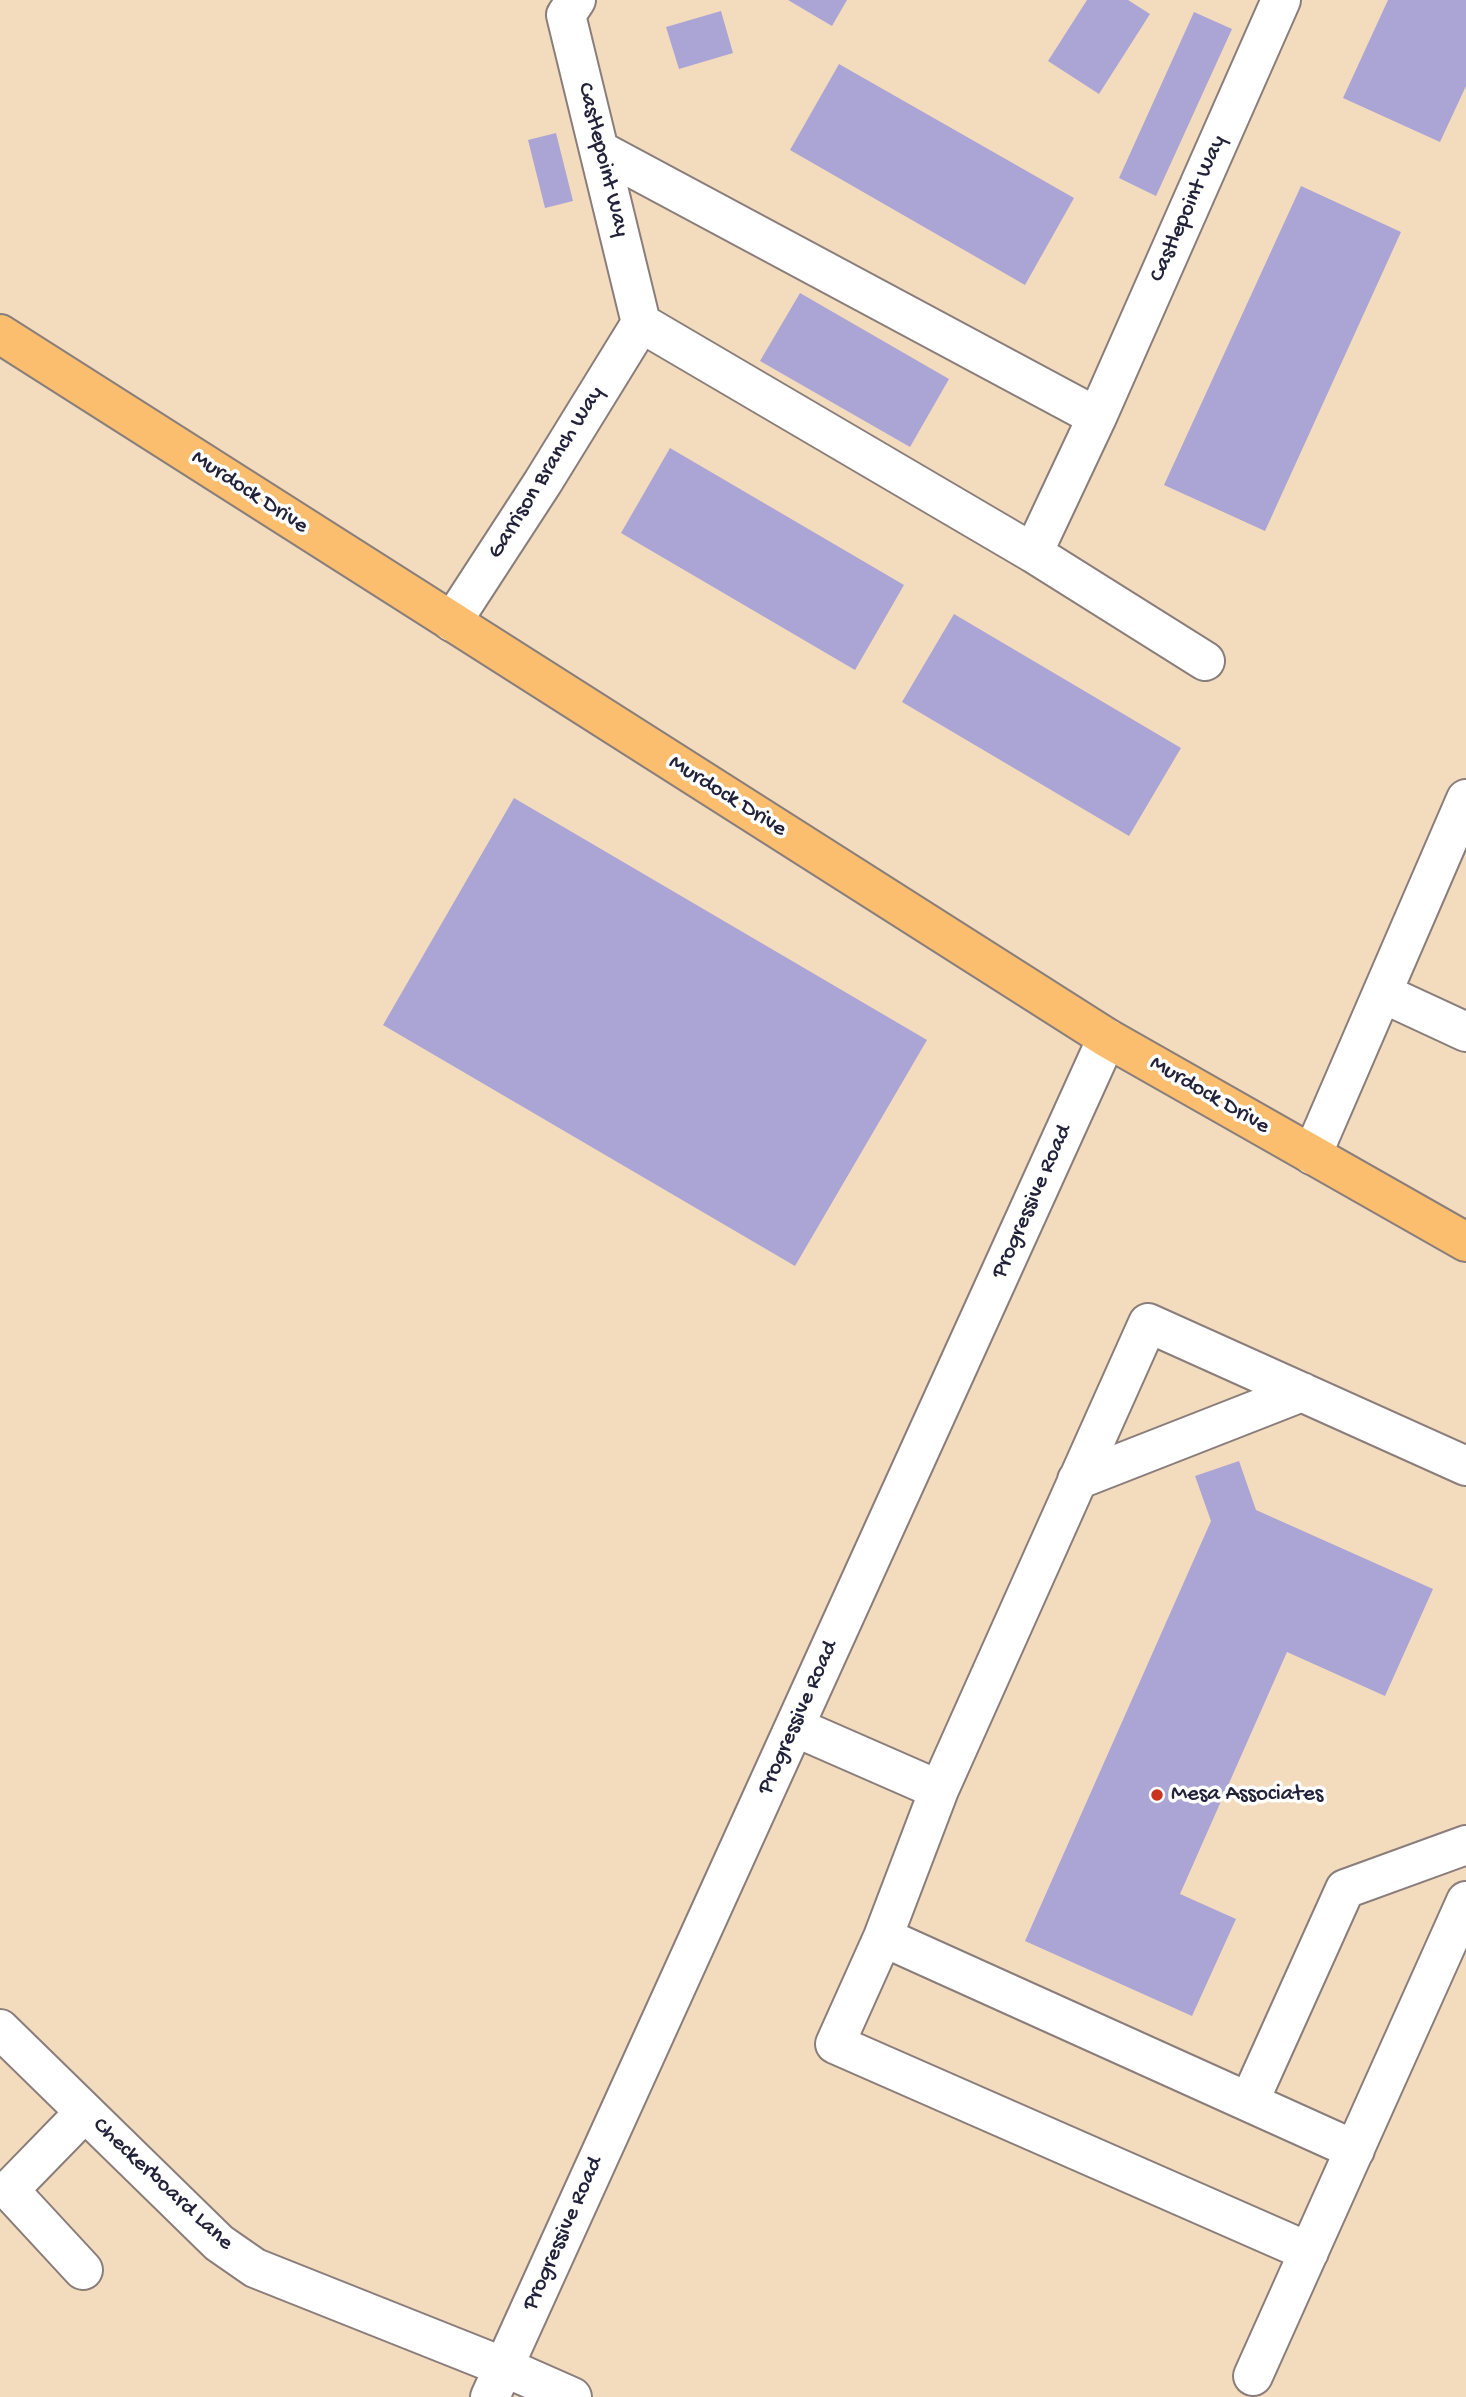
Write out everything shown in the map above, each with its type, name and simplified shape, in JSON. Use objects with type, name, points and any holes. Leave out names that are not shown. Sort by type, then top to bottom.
[{"type":"main road","name":"Murdock Drive","points":[[0,334],[1107,1038],[1466,1242]]},
{"type":"street","name":"Castlepoint Way","points":[[576,0],[566,15],[641,323]]},
{"type":"street","name":"Castlepoint Way","points":[[1033,553],[1097,417],[1281,0]]},
{"type":"street","points":[[599,150],[1097,417]]},
{"type":"street","points":[[641,323],[1033,553],[1205,661]]},
{"type":"street","name":"Garrison Branch Way","points":[[452,622],[543,482],[641,323]]},
{"type":"street","points":[[1312,1155],[1466,799]]},
{"type":"street","points":[[1382,993],[1466,1032]]},
{"type":"street","name":"Progressive Road","points":[[497,2382],[1107,1038]]},
{"type":"street","points":[[1309,2252],[835,2044],[883,1937],[939,1790],[1148,1323],[1466,1466]]},
{"type":"street","points":[[1077,1480],[1302,1392]]},
{"type":"street","points":[[795,1727],[939,1790]]},
{"type":"street","points":[[1249,2102],[1345,1889],[1466,1845]]},
{"type":"street","points":[[1253,2376],[1466,1901]]},
{"type":"street","points":[[883,1937],[1355,2150]]},
{"type":"street","name":"Checkerboard Lane","points":[[0,2029],[219,2243],[255,2268],[330,2300],[497,2382],[572,2397]]},
{"type":"street","points":[[83,2270],[4,2186],[85,2112]]},
{"type":"building","points":[[788,0],[847,0],[832,26]]},
{"type":"building","points":[[1087,0],[1128,0],[1150,14],[1099,94],[1048,61]]},
{"type":"building","points":[[1388,0],[1466,0],[1466,86],[1440,142],[1343,98]]},
{"type":"building","points":[[721,11],[733,53],[679,69],[666,27]]},
{"type":"building","points":[[1194,12],[1232,29],[1156,196],[1119,178]]},
{"type":"building","points":[[839,64],[1074,198],[1025,285],[790,150]]},
{"type":"building","points":[[556,133],[573,201],[545,208],[528,140]]},
{"type":"building","points":[[1301,186],[1401,232],[1265,531],[1164,485]]},
{"type":"building","points":[[800,293],[949,379],[910,447],[760,361]]},
{"type":"building","points":[[670,448],[904,585],[855,670],[621,533]]},
{"type":"building","points":[[954,614],[1181,748],[1129,836],[902,702]]},
{"type":"building","points":[[514,798],[927,1040],[795,1266],[383,1025]]},
{"type":"building","name":"Mesa Associates","points":[[1239,1461],[1256,1510],[1433,1589],[1385,1696],[1287,1652],[1180,1894],[1236,1919],[1192,2016],[1025,1941],[1211,1521],[1195,1476]]},
{"type":"place","name":"Mesa Associates","points":[[1157,1795]]}]
